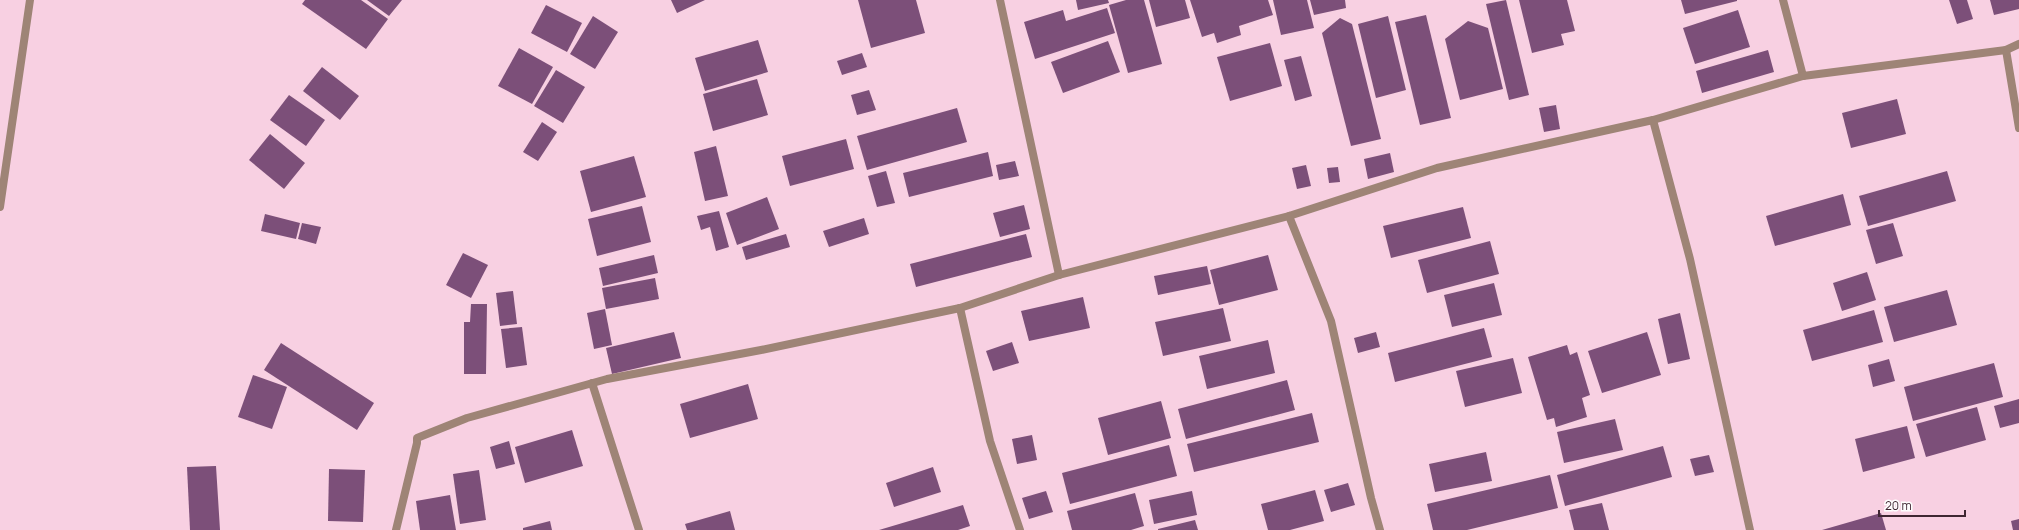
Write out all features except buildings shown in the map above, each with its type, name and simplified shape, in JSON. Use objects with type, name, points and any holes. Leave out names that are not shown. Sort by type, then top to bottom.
[{"type":"street","points":[[0,208],[30,0]]},
{"type":"street","points":[[1000,0],[1059,275]]},
{"type":"street","points":[[1783,0],[1803,76]]},
{"type":"street","points":[[396,530],[418,443],[416,438],[467,418],[592,383],[761,350],[960,308],[1059,275],[1289,216],[1437,168],[1653,120],[1803,76],[2006,50],[2019,44]]},
{"type":"street","points":[[2006,50],[2019,128]]},
{"type":"street","points":[[1653,120],[1690,259],[1750,530]]},
{"type":"street","points":[[1289,216],[1331,321],[1369,490],[1380,530]]},
{"type":"street","points":[[960,308],[990,441],[1020,530]]},
{"type":"street","points":[[592,383],[639,530]]}]
